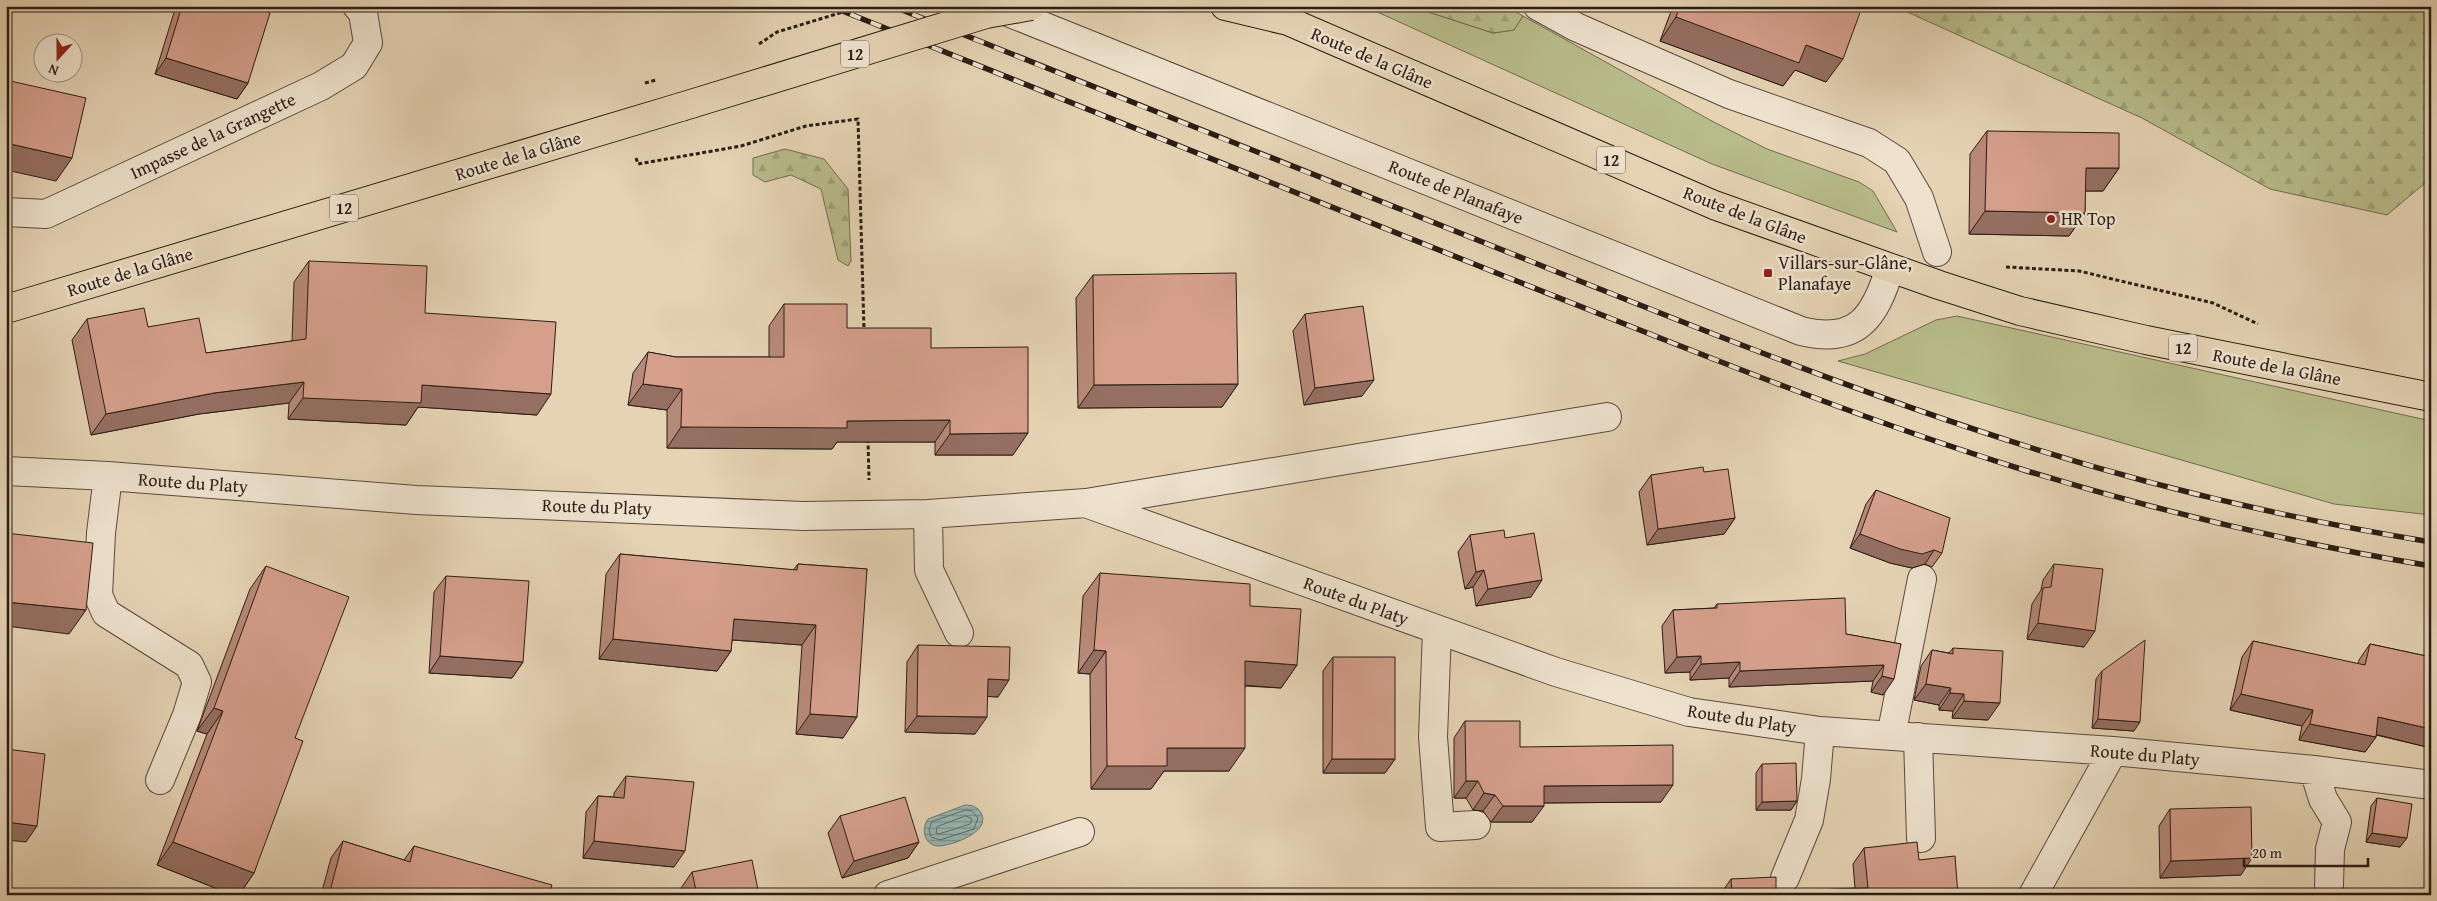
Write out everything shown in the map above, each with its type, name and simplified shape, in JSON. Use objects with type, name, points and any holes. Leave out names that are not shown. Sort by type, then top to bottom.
[{"type":"main road","name":"Route de la Glâne","points":[[6,309],[681,108],[986,14],[1031,6]]},
{"type":"main road","name":"Route de la Glâne","points":[[1225,6],[1288,21],[1714,205],[1890,268],[2030,313],[2146,340],[2431,397]]},
{"type":"street","name":"Impasse de la Grangette","points":[[6,212],[46,214],[321,86],[354,66],[368,43],[363,13],[357,6]]},
{"type":"street","name":"Route de Planafaye","points":[[992,6],[1801,331],[1831,336],[1844,334],[1858,326],[1877,305],[1890,268]]},
{"type":"street","points":[[1538,6],[1576,27],[1729,94],[1869,143],[1897,161],[1919,198],[1937,252]]},
{"type":"street","name":"Route du Platy","points":[[6,471],[108,476],[426,501],[803,516],[928,514],[1086,503],[1607,416]]},
{"type":"street","points":[[108,476],[101,533],[98,595],[106,613],[188,665],[197,682],[187,715],[160,780]]},
{"type":"street","name":"Route du Platy","points":[[1086,503],[1556,672],[1689,712],[1820,730],[2113,752],[2314,770],[2431,785]]},
{"type":"street","points":[[928,514],[929,570],[959,633]]},
{"type":"street","points":[[1921,838],[1904,737],[1922,579]]},
{"type":"street","points":[[1437,630],[1433,737],[1440,827],[1476,825]]},
{"type":"street","points":[[1785,878],[1809,820],[1816,779],[1820,730]]},
{"type":"street","points":[[2033,895],[2113,752]]},
{"type":"street","points":[[2314,770],[2323,799],[2337,822],[2330,849],[2329,885]]},
{"type":"street","points":[[888,895],[1080,832]]},
{"type":"path","points":[[633,151],[638,164],[741,146],[806,126],[858,119],[865,338]]},
{"type":"path","points":[[2002,266],[2079,271],[2213,303],[2262,326]]},
{"type":"path","points":[[868,438],[869,488]]},
{"type":"green space","points":[[1364,6],[1410,6],[1493,33],[1514,30],[1523,16],[1710,120],[1767,149],[1859,182],[1873,191],[1897,232],[1712,164]]},
{"type":"green space","points":[[1410,6],[1505,6],[1523,16],[1514,30],[1493,33]]},
{"type":"green space","points":[[1894,6],[2431,6],[2431,178],[2387,215],[2270,189],[2142,118]]},
{"type":"green space","points":[[785,149],[824,159],[848,189],[851,261],[848,266],[838,260],[821,189],[791,175],[765,182],[753,175],[753,158]]},
{"type":"green space","points":[[1957,316],[2431,421],[2431,515],[2334,504],[1838,361],[1865,354],[1936,320]]},
{"type":"water","points":[[965,805],[978,809],[981,813],[983,820],[976,832],[952,844],[938,846],[933,845],[927,840],[924,832],[928,819]]},
{"type":"building","points":[[182,6],[249,6],[270,13],[248,83],[166,58]]},
{"type":"building","points":[[1680,6],[1850,6],[1861,10],[1843,59],[1806,45],[1799,63],[1676,17]]},
{"type":"building","points":[[6,80],[86,98],[72,158],[6,143]]},
{"type":"building","points":[[1987,131],[2119,133],[2119,168],[2086,168],[2085,213],[1985,211]]},
{"type":"building","points":[[309,261],[427,266],[425,313],[556,322],[551,394],[422,385],[421,403],[303,398],[304,382],[214,393],[106,414],[87,319],[144,308],[148,327],[199,318],[206,353],[306,339]]},
{"type":"building","points":[[1236,273],[1238,384],[1094,385],[1093,275]]},
{"type":"building","points":[[784,304],[847,304],[847,328],[931,328],[931,348],[1028,347],[1028,433],[950,434],[950,420],[847,421],[847,428],[681,427],[682,389],[643,384],[648,352],[676,357],[784,357]]},
{"type":"building","points":[[1363,306],[1374,380],[1315,388],[1305,314]]},
{"type":"building","points":[[1703,467],[1704,472],[1728,469],[1735,518],[1658,529],[1651,475]]},
{"type":"building","points":[[1876,490],[1950,518],[1942,553],[1934,550],[1922,554],[1900,549],[1860,534]]},
{"type":"building","points":[[1504,530],[1505,538],[1534,533],[1542,580],[1488,589],[1484,570],[1476,572],[1470,535]]},
{"type":"building","points":[[6,533],[93,543],[86,610],[6,602]]},
{"type":"building","points":[[620,554],[797,570],[798,564],[867,569],[857,717],[810,714],[816,625],[734,619],[731,651],[613,639]]},
{"type":"building","points":[[2054,564],[2103,569],[2095,631],[2038,623],[2043,588],[2051,587]]},
{"type":"building","points":[[266,566],[349,597],[295,738],[303,741],[254,873],[173,842],[223,711],[214,708]]},
{"type":"building","points":[[1100,573],[1250,584],[1250,606],[1301,609],[1297,665],[1245,661],[1245,748],[1167,748],[1167,766],[1107,766],[1106,651],[1094,650]]},
{"type":"building","points":[[446,576],[529,581],[523,662],[440,656]]},
{"type":"building","points":[[1845,598],[1846,634],[1901,644],[1894,679],[1882,676],[1884,665],[1740,671],[1740,662],[1701,664],[1701,656],[1677,657],[1673,610],[1717,608],[1717,604]]},
{"type":"building","points":[[2145,640],[2140,722],[2098,719],[2102,671]]},
{"type":"building","points":[[2253,641],[2365,665],[2370,644],[2431,657],[2431,729],[2378,717],[2376,737],[2310,724],[2313,710],[2241,694]]},
{"type":"building","points":[[918,645],[1010,647],[1009,680],[988,679],[987,717],[917,716]]},
{"type":"building","points":[[1953,648],[2003,651],[2000,703],[1964,701],[1964,694],[1950,693],[1951,688],[1926,684],[1932,650],[1953,654]]},
{"type":"building","points":[[1333,657],[1395,657],[1395,759],[1332,759]]},
{"type":"building","points":[[1465,721],[1520,721],[1520,747],[1673,745],[1673,785],[1544,786],[1544,806],[1503,806],[1495,795],[1484,793],[1478,781],[1466,781]]},
{"type":"building","points":[[6,749],[45,754],[37,826],[6,822]]},
{"type":"building","points":[[1796,763],[1797,801],[1762,802],[1762,764]]},
{"type":"building","points":[[626,776],[694,782],[685,851],[594,841],[598,796],[624,798]]},
{"type":"building","points":[[905,797],[919,842],[854,861],[840,816]]},
{"type":"building","points":[[2377,798],[2412,804],[2407,838],[2372,833]]},
{"type":"building","points":[[2251,807],[2252,858],[2171,861],[2170,809]]},
{"type":"building","points":[[343,841],[410,862],[414,846],[552,885],[549,895],[329,895]]},
{"type":"building","points":[[1917,842],[1919,860],[1955,856],[1958,895],[1732,895],[1731,879],[1776,877],[1776,892],[1868,888],[1864,848]]},
{"type":"building","points":[[752,860],[759,895],[697,895],[692,872]]},
{"type":"railway","points":[[830,6],[1633,327],[1762,378],[1892,426],[2024,470],[2124,499],[2226,525],[2328,547],[2431,566]]},
{"type":"railway","points":[[892,6],[1650,309],[1904,405],[2032,448],[2180,490],[2330,524],[2431,542]]},
{"type":"place","name":"HR Top","points":[[2051,219]]},
{"type":"place","name":"Villars-sur-Glâne, Planafaye","points":[[1768,273]]}]
